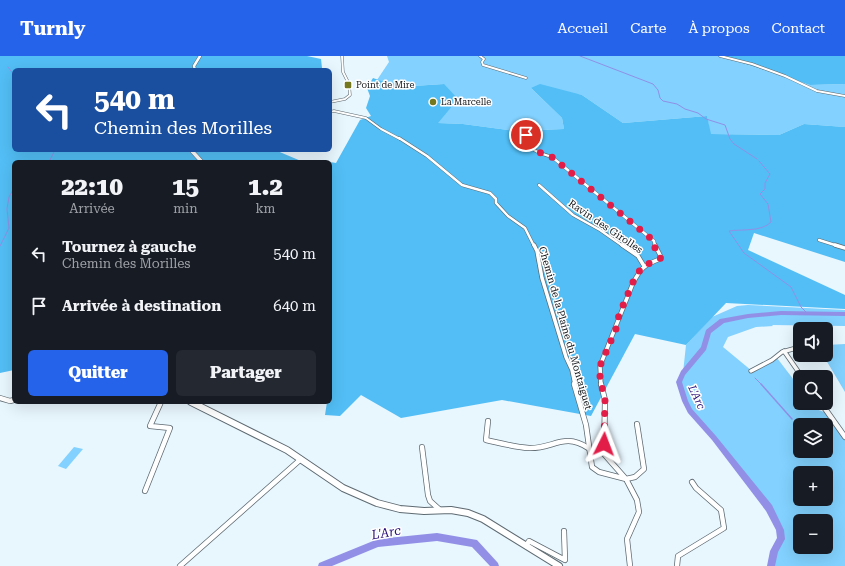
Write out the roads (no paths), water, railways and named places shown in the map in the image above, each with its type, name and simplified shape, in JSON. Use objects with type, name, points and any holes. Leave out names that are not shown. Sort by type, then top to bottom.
[{"type":"street","points":[[194,68],[194,66],[200,56]]},
{"type":"street","points":[[332,102],[345,101],[348,99],[351,87],[343,71],[342,56]]},
{"type":"street","points":[[480,56],[484,59],[482,65],[526,78]]},
{"type":"street","points":[[720,56],[752,64],[785,76],[817,91],[845,96]]},
{"type":"street","name":"Chemin de la Plaine du Montaiguet","points":[[332,112],[361,116],[371,121],[381,129],[393,134],[427,156],[462,184],[490,193],[496,199],[496,203],[508,216],[522,225],[537,251],[542,278],[566,357],[572,370],[576,394],[586,425],[588,448],[592,467],[599,472],[626,479]]},
{"type":"street","points":[[525,127],[526,142],[529,146],[541,154],[552,157],[654,241],[655,248],[661,257],[660,259],[644,266],[640,270],[626,296],[616,329],[600,366],[600,379],[605,406],[604,454],[626,479],[637,500],[640,512],[627,539],[630,566]]},
{"type":"street","points":[[194,152],[200,160]]},
{"type":"street","name":"Ravin des Girolles","points":[[539,185],[573,215],[600,230],[638,256],[644,266]]},
{"type":"street","points":[[819,240],[845,248]]},
{"type":"street","points":[[751,370],[772,360],[784,351],[793,349]]},
{"type":"street","points":[[784,351],[797,370]]},
{"type":"street","points":[[0,398],[12,400]]},
{"type":"street","points":[[145,491],[170,428],[150,426],[160,404]]},
{"type":"street","points":[[195,404],[277,445],[301,459],[335,485],[377,503],[400,509],[461,511],[476,516],[559,566]]},
{"type":"street","points":[[825,410],[845,437]]},
{"type":"street","points":[[488,421],[486,440],[535,448],[567,440],[573,440],[582,443],[588,448]]},
{"type":"street","points":[[626,479],[635,477],[644,469],[637,424]]},
{"type":"street","points":[[422,447],[428,495],[430,501],[440,510]]},
{"type":"street","points":[[180,566],[185,564],[301,459]]},
{"type":"street","points":[[677,566],[678,556],[724,528],[721,510],[696,488],[692,482]]},
{"type":"street","points":[[526,546],[529,541],[564,560],[566,555],[564,531]]},
{"type":"waterway","points":[[580,56],[653,84],[658,90],[660,98],[663,101],[677,104],[685,109],[698,113],[706,119],[725,125],[730,139],[734,144],[757,159]]},
{"type":"waterway","points":[[8,67],[12,72]]},
{"type":"waterway","points":[[50,160],[54,152]]},
{"type":"waterway","points":[[759,161],[770,174],[765,183],[765,189],[760,194],[768,204],[771,222],[757,229],[729,231],[744,253],[791,287],[801,307],[807,313]]},
{"type":"waterway","points":[[0,246],[9,228],[7,209],[9,197],[12,192]]},
{"type":"waterway","name":"L'Arc","points":[[771,566],[774,551],[781,539],[780,530],[776,521],[769,508],[714,438],[690,411],[679,382],[683,373],[704,348],[708,332],[722,321],[748,316],[781,313],[845,314]]},
{"type":"waterway","points":[[755,378],[761,384]]},
{"type":"waterway","points":[[761,384],[792,419]]},
{"type":"waterway","name":"L'Arc","points":[[322,566],[378,543],[437,537],[474,543],[495,566]]},
{"type":"place","name":"Point de Mire","points":[[348,85]]},
{"type":"place","name":"La Marcelle","points":[[433,102]]}]
